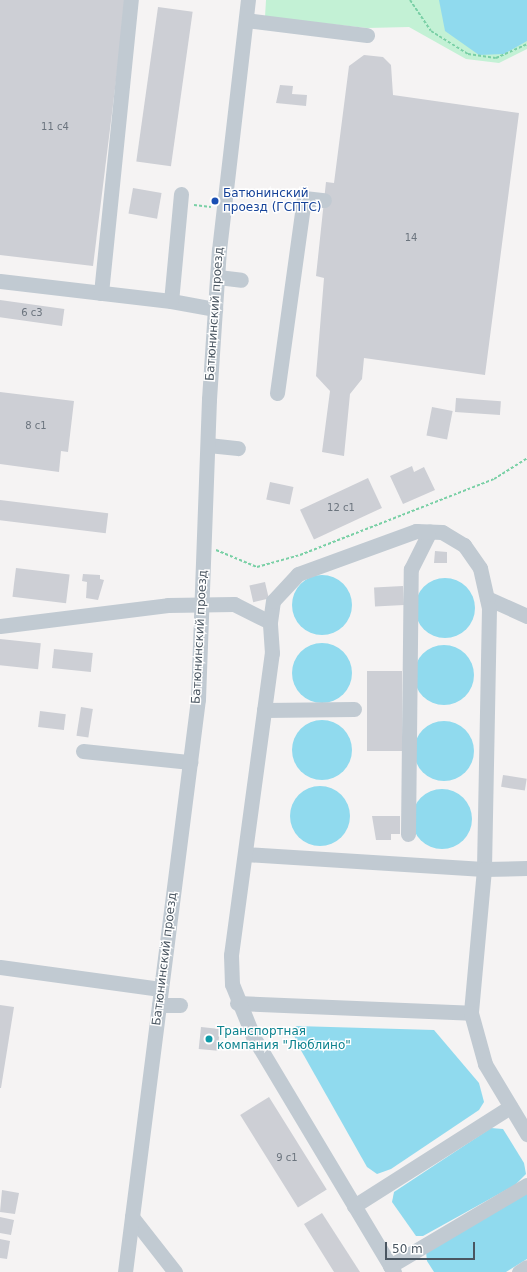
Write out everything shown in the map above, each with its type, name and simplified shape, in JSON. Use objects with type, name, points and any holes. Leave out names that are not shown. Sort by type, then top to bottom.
[{"type":"street","points":[[101,293],[131,0]]},
{"type":"street","name":"Батюнинский проезд","points":[[125,1272],[198,699],[208,445],[218,277],[224,209],[248,0]]},
{"type":"street","points":[[246,20],[367,34]]},
{"type":"street","points":[[171,302],[181,198]]},
{"type":"street","points":[[278,393],[304,198],[324,200]]},
{"type":"street","points":[[218,277],[242,280]]},
{"type":"street","points":[[0,282],[216,308]]},
{"type":"street","points":[[208,445],[238,448]]},
{"type":"street","points":[[527,1134],[484,1064],[471,1013],[484,869],[487,598],[480,568],[464,545],[442,532],[416,531],[298,574],[273,601],[270,622],[272,653],[231,954],[232,984],[237,1003],[253,1036],[392,1269],[527,1185]]},
{"type":"street","points":[[408,834],[411,569],[430,531]]},
{"type":"street","points":[[487,598],[527,616]]},
{"type":"street","points":[[0,626],[125,609],[234,604],[270,622]]},
{"type":"street","points":[[264,710],[354,710]]},
{"type":"street","points":[[83,751],[190,762]]},
{"type":"street","points":[[245,854],[484,869],[527,868]]},
{"type":"street","points":[[0,967],[137,992],[161,989]]},
{"type":"street","points":[[237,1003],[471,1013]]},
{"type":"street","points":[[159,1005],[180,1005]]},
{"type":"street","points":[[354,1206],[510,1107]]},
{"type":"street","points":[[132,1217],[176,1272]]},
{"type":"street","points":[[519,1272],[527,1267]]},
{"type":"path","points":[[410,0],[431,31],[468,54],[496,58],[527,44]]},
{"type":"path","points":[[181,198],[224,209]]},
{"type":"path","points":[[204,541],[224,555],[257,568],[300,555],[494,479],[527,458]]},
{"type":"green space","points":[[266,0],[527,0],[527,49],[499,63],[466,59],[409,27],[367,28],[265,17]]},
{"type":"water","points":[[439,0],[527,0],[527,41],[504,54],[479,55],[445,31]]},
{"type":"water","points":[[322,575],[338,580],[343,584],[347,589],[352,605],[347,621],[343,626],[338,630],[322,635],[306,630],[301,626],[297,621],[292,605],[297,589],[301,584],[306,580]]},
{"type":"water","points":[[445,578],[461,583],[466,587],[470,592],[475,608],[470,624],[466,629],[461,633],[445,638],[429,633],[424,629],[420,624],[415,608],[420,592],[424,587],[429,583]]},
{"type":"water","points":[[322,643],[338,648],[343,652],[347,657],[352,673],[347,689],[343,694],[338,698],[322,703],[306,698],[301,694],[297,689],[292,673],[297,657],[301,652],[306,648]]},
{"type":"water","points":[[444,645],[460,650],[465,654],[469,659],[474,675],[469,691],[465,696],[460,700],[444,705],[428,700],[423,696],[419,691],[414,675],[419,659],[423,654],[428,650]]},
{"type":"water","points":[[322,720],[338,725],[343,729],[347,734],[352,750],[347,766],[343,771],[338,775],[322,780],[306,775],[301,771],[297,766],[292,750],[297,734],[301,729],[306,725]]},
{"type":"water","points":[[444,721],[460,726],[465,730],[469,735],[474,751],[469,767],[465,772],[460,776],[444,781],[428,776],[423,772],[419,767],[414,751],[419,735],[423,730],[428,726]]},
{"type":"water","points":[[320,786],[336,791],[341,795],[345,800],[350,816],[345,832],[341,837],[336,841],[320,846],[304,841],[299,837],[295,832],[290,816],[295,800],[299,795],[304,791]]},
{"type":"water","points":[[442,789],[458,794],[463,798],[467,803],[472,819],[467,835],[463,840],[458,844],[442,849],[426,844],[421,840],[417,835],[412,819],[417,803],[421,798],[426,794]]},
{"type":"water","points":[[296,1026],[434,1030],[479,1083],[484,1102],[479,1110],[391,1169],[377,1174],[367,1167],[298,1045],[293,1033]]},
{"type":"water","points":[[491,1128],[503,1129],[524,1163],[526,1174],[515,1185],[423,1236],[416,1236],[392,1202],[394,1192]]},
{"type":"water","points":[[527,1193],[527,1259],[506,1272],[434,1272],[427,1261],[426,1252]]},
{"type":"building","points":[[0,0],[126,0],[93,266],[0,255]]},
{"type":"building","points":[[158,7],[193,12],[171,166],[136,161]]},
{"type":"building","points":[[364,55],[383,57],[391,65],[393,95],[519,113],[485,375],[364,358],[362,379],[350,394],[344,456],[322,452],[330,391],[316,376],[324,278],[316,276],[326,182],[334,183],[349,66]]},
{"type":"building","points":[[280,85],[293,86],[292,94],[307,95],[306,106],[276,103]]},
{"type":"building","points":[[133,188],[162,193],[157,219],[128,214]]},
{"type":"building","points":[[0,300],[64,309],[62,326],[0,317]]},
{"type":"building","points":[[0,392],[74,401],[68,452],[61,451],[59,472],[0,464]]},
{"type":"building","points":[[456,398],[501,401],[500,415],[455,412]]},
{"type":"building","points":[[432,407],[453,411],[447,439],[426,435]]},
{"type":"building","points":[[412,466],[414,472],[424,467],[435,490],[403,504],[390,476]]},
{"type":"building","points":[[368,478],[382,508],[314,540],[300,510]]},
{"type":"building","points":[[270,482],[293,487],[290,505],[266,500]]},
{"type":"building","points":[[0,500],[108,513],[106,533],[0,520]]},
{"type":"building","points":[[435,551],[447,552],[447,563],[434,563]]},
{"type":"building","points":[[16,568],[70,575],[66,603],[12,597]]},
{"type":"building","points":[[83,574],[100,575],[100,579],[104,580],[98,600],[86,598],[87,582],[82,581]]},
{"type":"building","points":[[265,582],[269,599],[253,602],[249,586]]},
{"type":"building","points":[[403,586],[404,605],[375,606],[374,588]]},
{"type":"building","points":[[0,639],[41,643],[38,669],[0,665]]},
{"type":"building","points":[[54,649],[93,653],[91,672],[52,668]]},
{"type":"building","points":[[367,671],[402,671],[402,751],[367,751]]},
{"type":"building","points":[[81,707],[93,709],[88,738],[76,736]]},
{"type":"building","points":[[40,711],[66,714],[64,730],[38,727]]},
{"type":"building","points":[[503,775],[527,779],[525,791],[501,787]]},
{"type":"building","points":[[372,816],[400,816],[400,834],[391,834],[391,840],[376,840]]},
{"type":"building","points":[[0,1005],[14,1007],[1,1088],[0,1088]]},
{"type":"building","name":"Транспортная компания \"Люблино\"","points":[[201,1027],[220,1029],[218,1051],[199,1049]]},
{"type":"building","points":[[269,1097],[327,1189],[298,1207],[240,1115]]},
{"type":"building","points":[[2,1190],[19,1193],[15,1214],[0,1212]]},
{"type":"building","points":[[322,1213],[360,1272],[334,1272],[304,1224]]},
{"type":"building","points":[[0,1217],[14,1220],[11,1235],[0,1233]]},
{"type":"building","points":[[0,1239],[10,1241],[7,1259],[0,1258]]},
{"type":"place","name":"Батюнинский проезд (ГСПТС)","points":[[215,201]]},
{"type":"place","name":"Транспортная компания \"Люблино\"","points":[[209,1039]]}]
